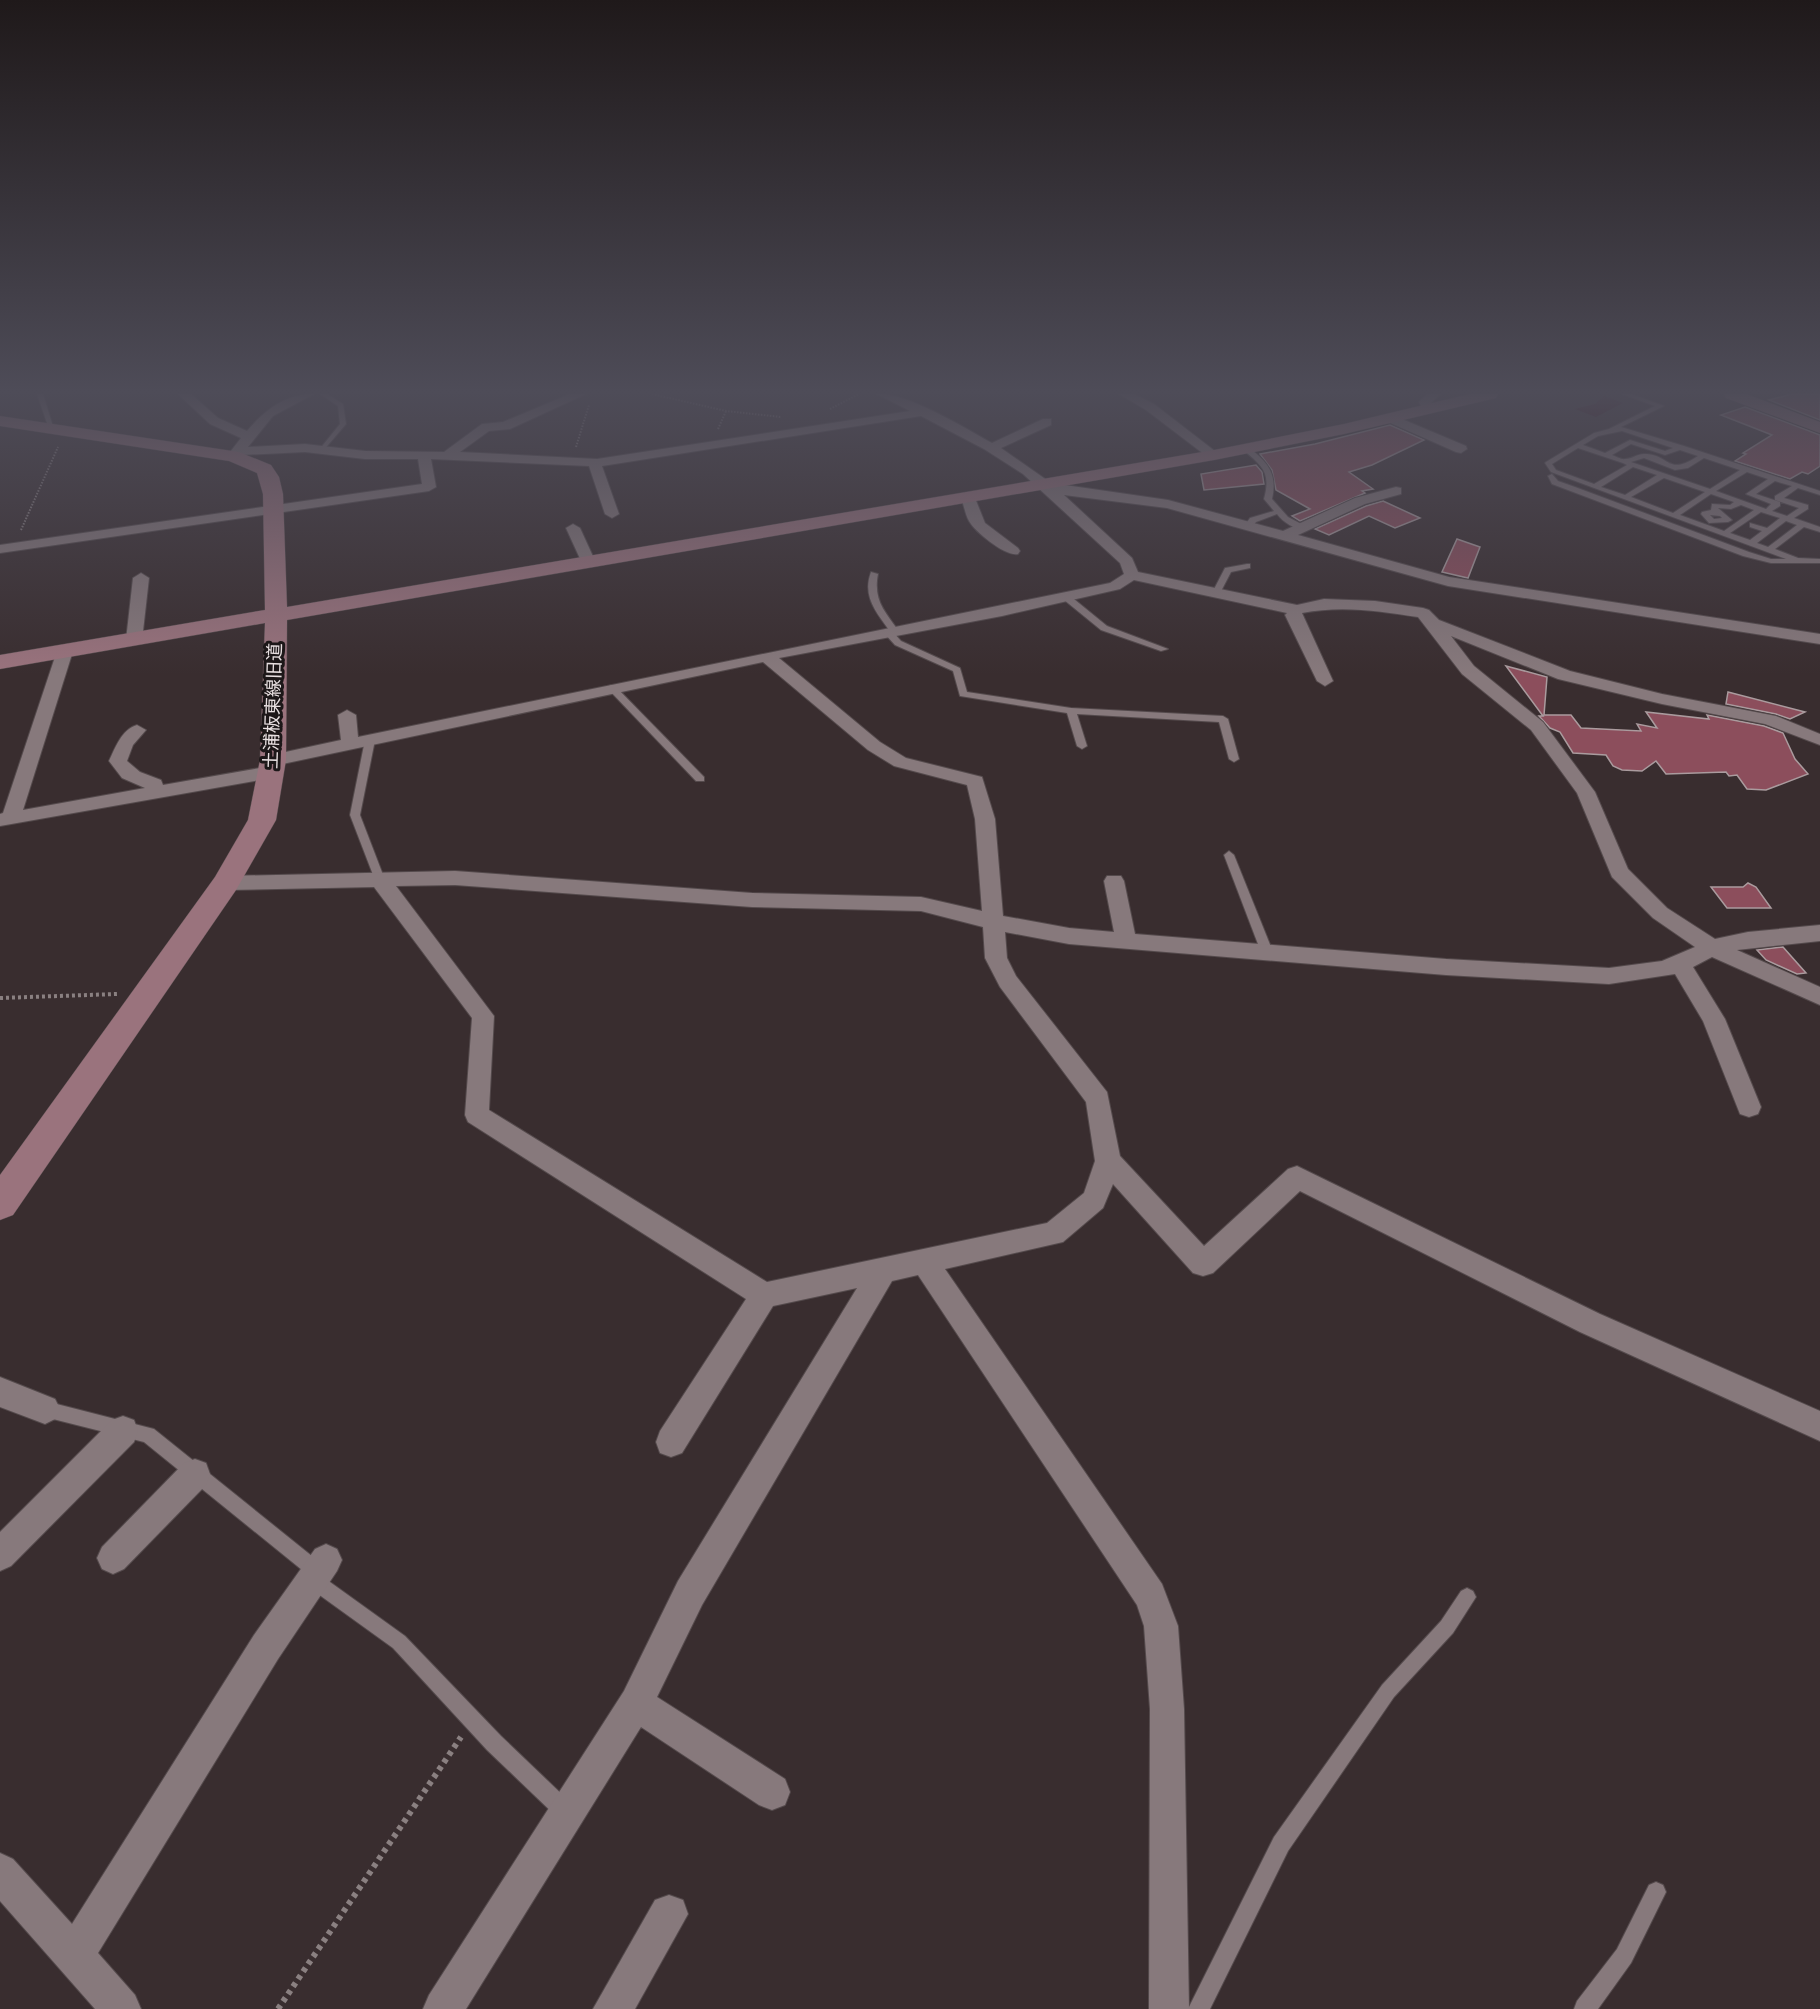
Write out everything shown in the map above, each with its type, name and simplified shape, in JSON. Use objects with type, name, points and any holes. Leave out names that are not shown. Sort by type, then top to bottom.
[{"type":"street","name":"土浦板東線旧道","points":[[0,1204],[226,883],[262,820],[272,766],[276,616],[271,488]]},
{"type":"street","points":[[7,547],[424,488]]},
{"type":"street","points":[[603,488],[612,514]]},
{"type":"street","points":[[0,662],[1029,488]]},
{"type":"street","points":[[1048,488],[1127,561],[1132,575]]},
{"type":"street","points":[[1055,488],[1070,492],[1168,504],[1439,578],[1820,639]]},
{"type":"street","points":[[1287,535],[1360,501],[1396,491]]},
{"type":"street","points":[[968,498],[974,519],[987,534],[1005,543],[1013,551]]},
{"type":"street","points":[[573,528],[589,563]]},
{"type":"street","points":[[65,651],[6,819],[154,793],[272,766],[350,744],[766,656],[1066,597],[1115,586],[1132,575],[1297,610],[1324,604],[1376,606],[1428,618],[1564,675],[1662,699],[1770,720],[1820,740]]},
{"type":"street","points":[[134,640],[141,578]]},
{"type":"street","points":[[1428,618],[1439,578]]},
{"type":"street","points":[[1297,610],[1293,615],[1325,681]]},
{"type":"street","points":[[1428,618],[1468,670],[1537,726],[1586,792],[1619,872],[1660,913],[1712,948],[1820,996]]},
{"type":"street","points":[[380,880],[483,1016],[477,1115],[764,1295],[1054,1234],[1094,1200],[1108,1161],[1098,1099],[1008,981],[996,958],[985,819],[975,782],[900,762],[874,746],[766,656]]},
{"type":"street","points":[[347,715],[350,744]]},
{"type":"street","points":[[137,730],[124,744],[118,761],[125,772],[137,780],[154,784],[154,793]]},
{"type":"street","points":[[226,883],[455,878],[752,900],[921,904],[994,922],[1069,936],[1446,967],[1609,976],[1680,964],[1712,948],[1748,940],[1820,933]]},
{"type":"street","points":[[1114,881],[1126,940]]},
{"type":"street","points":[[1680,964],[1714,1019],[1749,1107]]},
{"type":"street","points":[[1108,1161],[1203,1264],[1297,1177],[1590,1323],[1820,1426]]},
{"type":"street","points":[[924,1261],[1150,1596],[1161,1626],[1167,1709],[1168,2009]]},
{"type":"street","points":[[443,2009],[636,1703],[690,1593],[883,1270]]},
{"type":"street","points":[[671,1442],[764,1295]]},
{"type":"street","points":[[0,1392],[45,1409]]},
{"type":"street","points":[[0,1555],[123,1431]]},
{"type":"street","points":[[113,1558],[195,1474]]},
{"type":"street","points":[[74,1956],[266,1647],[319,1571]]},
{"type":"street","points":[[636,1703],[772,1792]]},
{"type":"street","points":[[0,1872],[121,2009]]},
{"type":"street","points":[[613,2009],[669,1914]]},
{"type":"lane","points":[[1272,488],[1268,499],[1277,512],[1302,528]]},
{"type":"lane","points":[[1570,488],[1746,554],[1785,563],[1797,560],[1820,561]]},
{"type":"lane","points":[[1597,488],[1797,560]]},
{"type":"lane","points":[[1625,498],[1642,488]]},
{"type":"lane","points":[[1698,488],[1820,530]]},
{"type":"lane","points":[[1673,516],[1717,488]]},
{"type":"lane","points":[[1724,534],[1747,518],[1777,504],[1750,494],[1759,488]]},
{"type":"lane","points":[[1750,544],[1786,518],[1806,507],[1778,498],[1794,488]]},
{"type":"lane","points":[[1803,488],[1820,493]]},
{"type":"lane","points":[[1688,507],[1705,513],[1738,513],[1731,507],[1740,502]]},
{"type":"lane","points":[[1248,525],[1253,520],[1277,512]]},
{"type":"lane","points":[[1747,518],[1768,531]]},
{"type":"lane","points":[[1769,550],[1803,524]]},
{"type":"lane","points":[[1787,537],[1800,541]]},
{"type":"lane","points":[[1216,593],[1228,570],[1247,566]]},
{"type":"lane","points":[[874,574],[870,591],[874,603],[898,643],[957,670],[963,694],[1071,711],[1223,719],[1234,759]]},
{"type":"lane","points":[[1066,597],[1104,628],[1164,650]]},
{"type":"lane","points":[[612,688],[700,779]]},
{"type":"lane","points":[[1071,711],[1082,746]]},
{"type":"lane","points":[[370,740],[355,815],[380,880]]},
{"type":"lane","points":[[1229,855],[1267,952]]},
{"type":"lane","points":[[45,1409],[148,1436],[319,1571],[399,1642],[474,1719],[494,1743],[567,1813]]},
{"type":"lane","points":[[1199,2009],[1281,1844],[1388,1691],[1448,1627],[1467,1597]]},
{"type":"lane","points":[[1585,2009],[1624,1956],[1656,1892]]},
{"type":"path","points":[[7,547],[37,488]]},
{"type":"path","points":[[0,999],[147,993]]},
{"type":"path","points":[[278,2009],[474,1719]]},
{"type":"building","points":[[1204,488],[1226,488],[1204,490]]},
{"type":"building","points":[[1276,488],[1373,489],[1362,491],[1365,493],[1300,521],[1292,516],[1310,509]]},
{"type":"building","points":[[1383,501],[1420,518],[1395,528],[1369,516],[1329,535],[1315,529],[1366,506]]},
{"type":"building","points":[[1457,539],[1480,547],[1468,578],[1442,572]]},
{"type":"building","points":[[1506,666],[1547,677],[1544,715],[1571,715],[1581,728],[1641,731],[1637,724],[1657,728],[1646,712],[1709,719],[1707,715],[1764,726],[1783,733],[1795,759],[1808,774],[1766,790],[1747,789],[1737,775],[1729,776],[1726,772],[1666,774],[1656,761],[1642,771],[1622,770],[1613,766],[1606,755],[1573,753],[1560,732],[1550,728],[1539,716],[1543,716]]},
{"type":"building","points":[[1728,692],[1805,712],[1790,719],[1726,704]]},
{"type":"building","points":[[1748,883],[1756,887],[1771,908],[1727,908],[1711,887],[1743,887]]},
{"type":"building","points":[[1783,947],[1806,973],[1797,974],[1766,960],[1757,950]]}]
